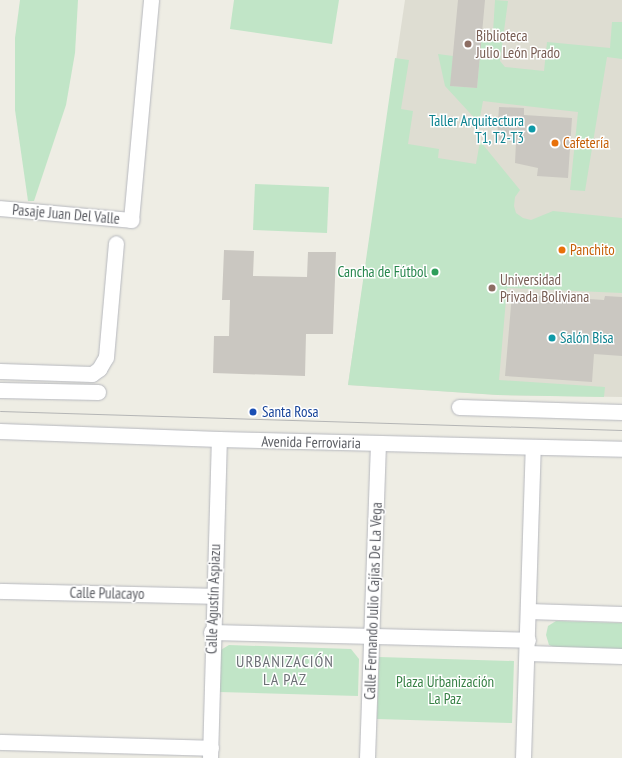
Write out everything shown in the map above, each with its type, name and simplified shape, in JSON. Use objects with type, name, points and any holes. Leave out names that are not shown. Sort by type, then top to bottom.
[{"type":"street","name":"Pasaje Juan Del Valle","points":[[0,208],[131,220],[152,0]]},
{"type":"street","points":[[0,371],[92,374],[99,369],[106,357],[116,243]]},
{"type":"street","points":[[0,390],[98,392]]},
{"type":"street","points":[[459,407],[622,412]]},
{"type":"street","name":"Avenida Ferroviaria","points":[[0,431],[219,440],[622,449]]},
{"type":"street","name":"Calle Agustín Aspiazu","points":[[210,753],[213,596],[219,440]]},
{"type":"street","name":"Calle Fernando Julio Cajías De La Vega","points":[[368,758],[378,444]]},
{"type":"street","points":[[523,758],[528,647],[533,448]]},
{"type":"street","name":"Calle Pulacayo","points":[[0,591],[213,596]]},
{"type":"street","points":[[528,611],[622,614]]},
{"type":"street","points":[[212,632],[372,636],[528,647],[622,656]]},
{"type":"street","points":[[0,742],[210,753]]},
{"type":"shaded area","name":"Universidad Privada Boliviana","points":[[405,0],[622,0],[622,397],[498,395],[348,385]]},
{"type":"green space","points":[[20,0],[78,0],[75,53],[66,105],[34,201],[28,201],[15,110],[15,38]]},
{"type":"green space","points":[[234,0],[339,0],[332,44],[230,29]]},
{"type":"green space","points":[[495,0],[508,1],[500,61],[505,67],[544,71],[547,42],[610,48],[612,22],[622,22],[622,59],[607,57],[585,191],[570,190],[578,112],[483,101],[479,123],[445,86],[438,54],[453,56],[451,86],[477,88],[482,33],[493,32]]},
{"type":"green space","points":[[395,58],[409,60],[401,109],[413,111],[408,144],[439,149],[438,158],[476,164],[480,141],[520,190],[515,197],[514,206],[516,213],[523,218],[531,220],[553,211],[622,218],[622,293],[507,288],[499,380],[605,387],[604,397],[498,395],[348,385]]},
{"type":"green space","points":[[255,184],[329,187],[327,233],[253,230]]},
{"type":"green space","points":[[556,621],[622,623],[622,650],[556,648],[549,645],[546,635],[548,626]]},
{"type":"green space","name":"Plaza Urbanización La Paz","points":[[229,645],[351,649],[359,659],[358,696],[219,692],[219,651]]},
{"type":"green space","name":"Plaza Urbanización La Paz","points":[[379,657],[514,661],[512,723],[377,719]]},
{"type":"building","name":"Biblioteca Julio León Prado","points":[[458,0],[485,0],[477,88],[450,86]]},
{"type":"building","points":[[499,107],[524,108],[524,115],[572,118],[568,178],[537,176],[538,168],[515,163],[516,142],[497,140]]},
{"type":"building","points":[[224,250],[254,251],[253,276],[307,277],[308,252],[336,252],[333,334],[306,334],[305,376],[213,373],[214,336],[229,336],[230,300],[222,300]]},
{"type":"building","name":"Salón Bisa","points":[[512,294],[604,300],[605,296],[622,297],[622,356],[594,354],[592,382],[505,376]]},
{"type":"tram line","points":[[0,411],[622,430]]},
{"type":"place","name":"Biblioteca Julio León Prado","points":[[468,44]]},
{"type":"place","name":"Taller Arquitectura T1, T2-T3","points":[[532,129]]},
{"type":"place","name":"Cafetería","points":[[555,143]]},
{"type":"place","name":"Panchito","points":[[562,250]]},
{"type":"place","name":"Cancha de Fútbol","points":[[435,272]]},
{"type":"place","name":"Universidad Privada Boliviana","points":[[492,288]]},
{"type":"place","name":"Salón Bisa","points":[[552,338]]},
{"type":"place","name":"Santa Rosa","points":[[253,412]]},
{"type":"district","name":"URBANIZACIÓN LA PAZ","points":[[285,670]]}]
